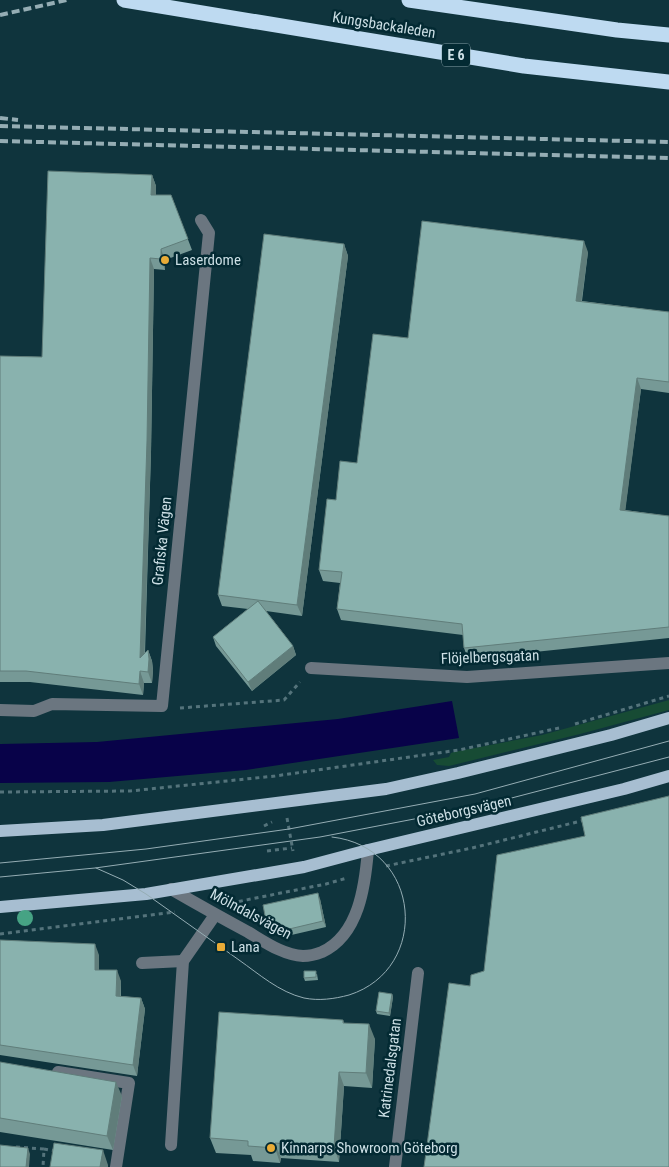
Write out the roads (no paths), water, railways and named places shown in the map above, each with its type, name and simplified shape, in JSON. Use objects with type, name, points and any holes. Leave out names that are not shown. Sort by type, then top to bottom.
[{"type":"highway","name":"Kungsbackaleden","points":[[124,0],[524,66],[669,82]]},
{"type":"highway","name":"Kungsbackaleden","points":[[410,0],[617,30],[669,35]]},
{"type":"main road","points":[[0,831],[103,825],[395,787],[611,735],[669,718]]},
{"type":"main road","name":"Göteborgsvägen","points":[[265,874],[304,867],[624,789],[669,776]]},
{"type":"main road","name":"Mölndalsvägen","points":[[0,907],[146,894],[265,874]]},
{"type":"street","name":"Grafiska Vägen","points":[[0,710],[34,711],[52,704],[162,706],[209,233],[201,220]]},
{"type":"street","name":"Flöjelbergsgatan","points":[[312,668],[467,677],[669,663]]},
{"type":"street","name":"Mölndalsvägen","points":[[172,889],[278,950],[304,956],[318,953],[333,946],[352,924],[362,893],[368,850]]},
{"type":"street","points":[[171,1145],[183,961],[215,915]]},
{"type":"street","points":[[142,963],[183,961]]},
{"type":"street","name":"Katrinedalsgatan","points":[[395,1167],[418,973]]},
{"type":"street","points":[[46,1070],[129,1083],[116,1167]]},
{"type":"tram line","points":[[0,863],[146,849],[289,829],[475,794],[669,741]]},
{"type":"tram line","points":[[0,877],[95,868],[320,837],[477,807],[669,757]]},
{"type":"tram line","points":[[96,868],[123,880],[146,894],[286,992],[304,998],[332,998],[349,995],[376,981],[394,961],[403,936],[405,910],[399,885],[384,862],[362,846],[332,837]]},
{"type":"railway","points":[[0,15],[67,0]]},
{"type":"railway","points":[[0,118],[18,120]]},
{"type":"railway","points":[[0,126],[669,142]]},
{"type":"railway","points":[[0,141],[669,158]]},
{"type":"place","name":"Laserdome","points":[[165,260]]},
{"type":"place","name":"Lana","points":[[221,947]]},
{"type":"place","name":"Kinnarps Showroom Göteborg","points":[[271,1148]]}]
